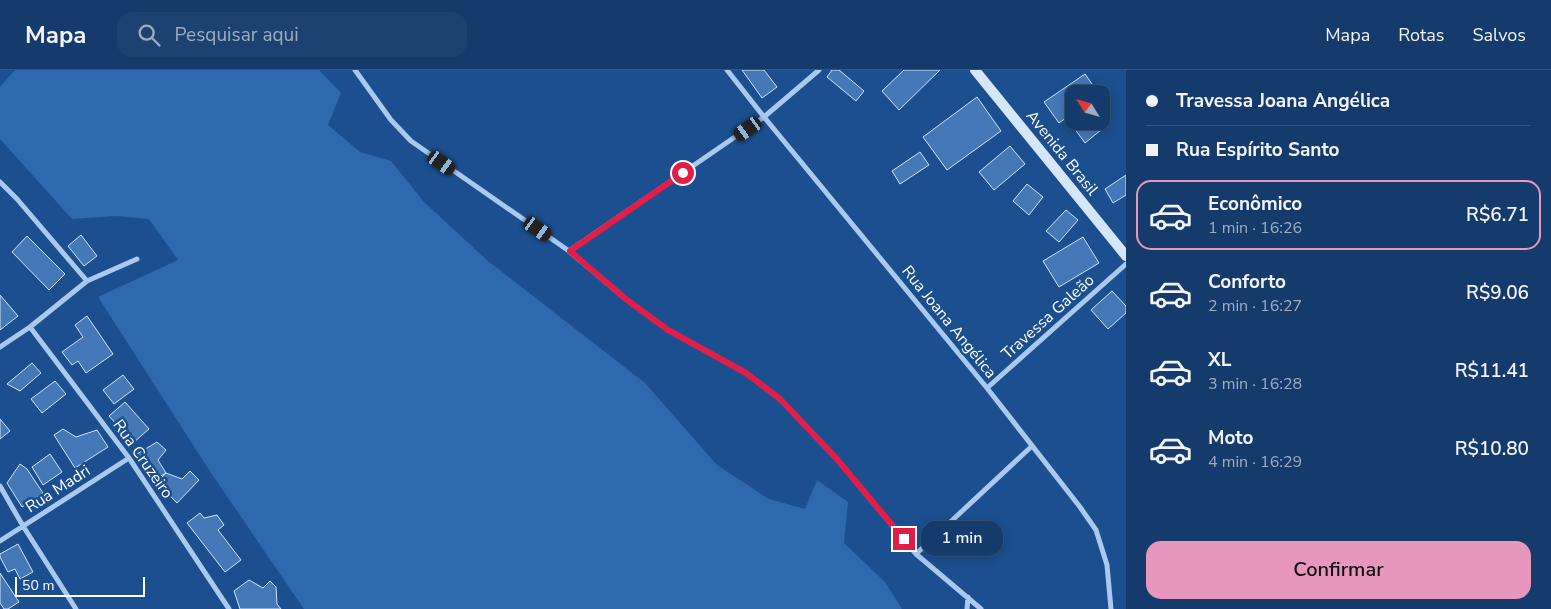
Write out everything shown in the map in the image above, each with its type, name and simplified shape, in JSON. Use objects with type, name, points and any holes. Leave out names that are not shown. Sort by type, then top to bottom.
[{"type":"street","points":[[355,70],[391,120],[411,141],[570,251],[627,300],[668,330],[746,373],[780,399],[836,458],[916,554],[981,609]]},
{"type":"street","name":"Rua Joana Angélica","points":[[727,70],[764,118],[987,388],[1080,507],[1096,530],[1107,565],[1111,609]]},
{"type":"street","points":[[570,251],[764,118],[819,70]]},
{"type":"street","name":"Avenida Brasil","points":[[975,70],[1126,256]]},
{"type":"street","points":[[0,182],[87,280]]},
{"type":"street","points":[[0,347],[30,327],[87,280],[138,259]]},
{"type":"street","name":"Travessa Galeão","points":[[987,388],[1126,264]]},
{"type":"street","name":"Rua Cruzeiro","points":[[30,327],[129,458],[229,609]]},
{"type":"street","points":[[916,554],[1032,446]]},
{"type":"street","name":"Rua Madri","points":[[0,542],[129,458]]},
{"type":"street","points":[[0,486],[76,609]]},
{"type":"street","points":[[967,609],[968,597]]},
{"type":"shaded area","points":[[15,70],[319,70],[341,93],[328,125],[360,152],[391,161],[424,202],[488,261],[645,383],[717,465],[769,499],[805,509],[817,480],[848,502],[844,543],[885,582],[902,609],[304,609],[211,473],[98,297],[178,260],[149,219],[115,216],[72,219],[0,139],[0,87]]},
{"type":"building","points":[[742,70],[764,70],[777,87],[762,98]]},
{"type":"building","points":[[832,70],[839,70],[864,91],[856,101],[827,77]]},
{"type":"building","points":[[904,70],[940,70],[899,110],[882,91]]},
{"type":"building","points":[[1085,74],[1093,85],[1069,85]]},
{"type":"building","points":[[1065,88],[1065,119],[1059,123],[1044,102]]},
{"type":"building","points":[[977,97],[1001,131],[947,170],[923,137]]},
{"type":"building","points":[[1075,130],[1101,130],[1085,143]]},
{"type":"building","points":[[1010,146],[1025,164],[994,190],[979,172]]},
{"type":"building","points":[[920,152],[929,165],[900,184],[892,171]]},
{"type":"building","points":[[1126,175],[1126,195],[1113,203],[1105,189]]},
{"type":"building","points":[[1027,184],[1043,197],[1029,215],[1013,201]]},
{"type":"building","points":[[1066,210],[1078,220],[1059,242],[1046,231]]},
{"type":"building","points":[[81,235],[97,256],[84,266],[68,246]]},
{"type":"building","points":[[27,236],[65,274],[49,290],[12,252]]},
{"type":"building","points":[[1083,237],[1099,263],[1059,287],[1043,261]]},
{"type":"building","points":[[1112,291],[1126,306],[1126,313],[1108,329],[1091,310]]},
{"type":"building","points":[[0,295],[18,316],[0,330]]},
{"type":"building","points":[[87,316],[113,354],[86,373],[78,361],[72,365],[62,352],[83,337],[75,325]]},
{"type":"building","points":[[32,363],[41,373],[20,391],[7,384]]},
{"type":"building","points":[[123,375],[134,389],[114,404],[103,390]]},
{"type":"building","points":[[55,381],[66,394],[42,413],[31,399]]},
{"type":"building","points":[[125,402],[149,429],[133,443],[109,416]]},
{"type":"building","points":[[0,419],[10,431],[0,439]]},
{"type":"building","points":[[63,429],[76,437],[97,430],[108,447],[75,468],[54,435]]},
{"type":"building","points":[[157,442],[166,450],[158,460],[166,473],[152,481],[137,454]]},
{"type":"building","points":[[50,454],[62,472],[43,485],[32,467]]},
{"type":"building","points":[[20,464],[27,469],[43,493],[22,507],[7,483]]},
{"type":"building","points":[[190,471],[199,480],[177,503],[157,482],[166,473],[182,479]]},
{"type":"building","points":[[200,513],[204,518],[217,515],[224,525],[218,530],[241,560],[225,572],[187,523]]},
{"type":"building","points":[[18,544],[33,572],[20,579],[15,569],[8,572],[0,557],[0,554]]},
{"type":"building","points":[[0,573],[19,602],[8,609],[4,609],[0,603]]},
{"type":"building","points":[[249,580],[263,588],[270,581],[276,587],[277,604],[281,609],[240,609],[234,591]]},
{"type":"route","points":[[683,173],[570,251],[627,300],[668,330],[746,373],[780,399],[836,458],[904,539]]}]
